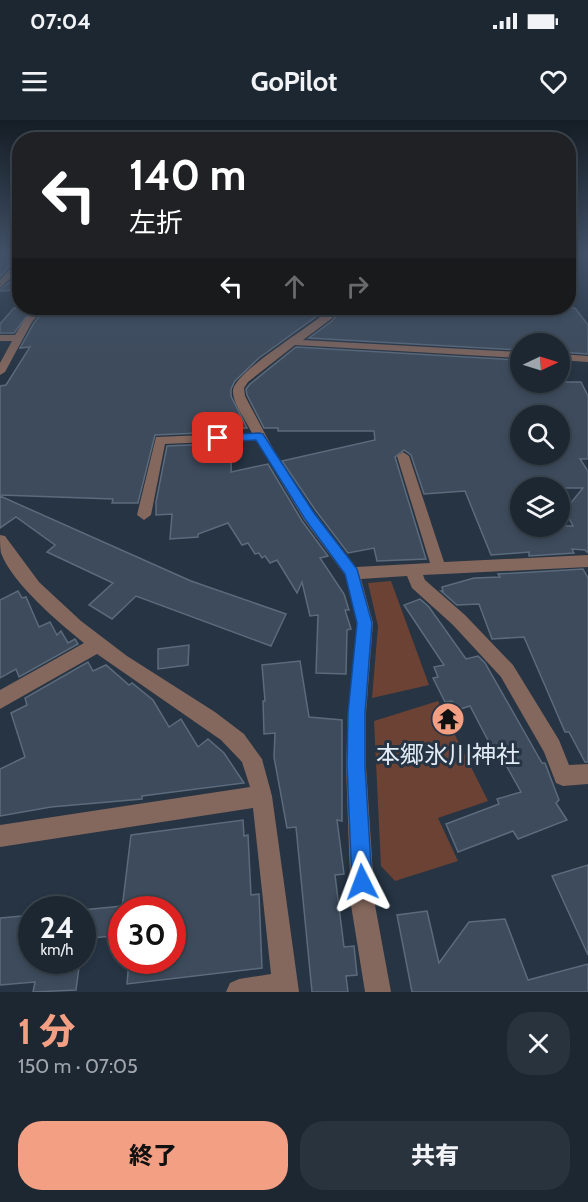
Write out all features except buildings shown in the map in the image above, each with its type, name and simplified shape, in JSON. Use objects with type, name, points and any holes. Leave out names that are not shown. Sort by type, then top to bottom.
[{"type":"street","points":[[0,372],[34,315]]},
{"type":"street","points":[[328,315],[312,330],[276,353],[239,386],[239,396],[259,436],[309,516],[352,573],[364,623],[357,713],[356,766],[363,905],[378,992]]},
{"type":"street","points":[[0,338],[19,338]]},
{"type":"street","points":[[294,342],[510,354]]},
{"type":"street","points":[[570,358],[588,359]]},
{"type":"street","points":[[144,515],[160,440],[259,436]]},
{"type":"street","points":[[403,456],[439,569]]},
{"type":"street","points":[[0,540],[15,565],[45,598],[98,644],[148,681],[228,733],[246,751],[258,771],[286,989],[239,992]]},
{"type":"street","points":[[352,573],[588,561]]},
{"type":"street","points":[[413,570],[418,584],[459,620],[507,671],[552,747],[563,776],[588,774]]},
{"type":"street","points":[[0,700],[98,644]]},
{"type":"street","points":[[0,836],[262,796]]},
{"type":"shaded area","points":[[391,581],[429,685],[372,698],[378,626],[368,583]]},
{"type":"shaded area","points":[[438,701],[488,801],[438,818],[458,861],[395,881],[381,866],[374,721]]},
{"type":"place","name":"本郷氷川神社","points":[[448,719]]},
{"type":"route","points":[[218,438],[259,436],[309,516],[352,573],[364,623],[357,713],[356,766],[362,882]]}]
